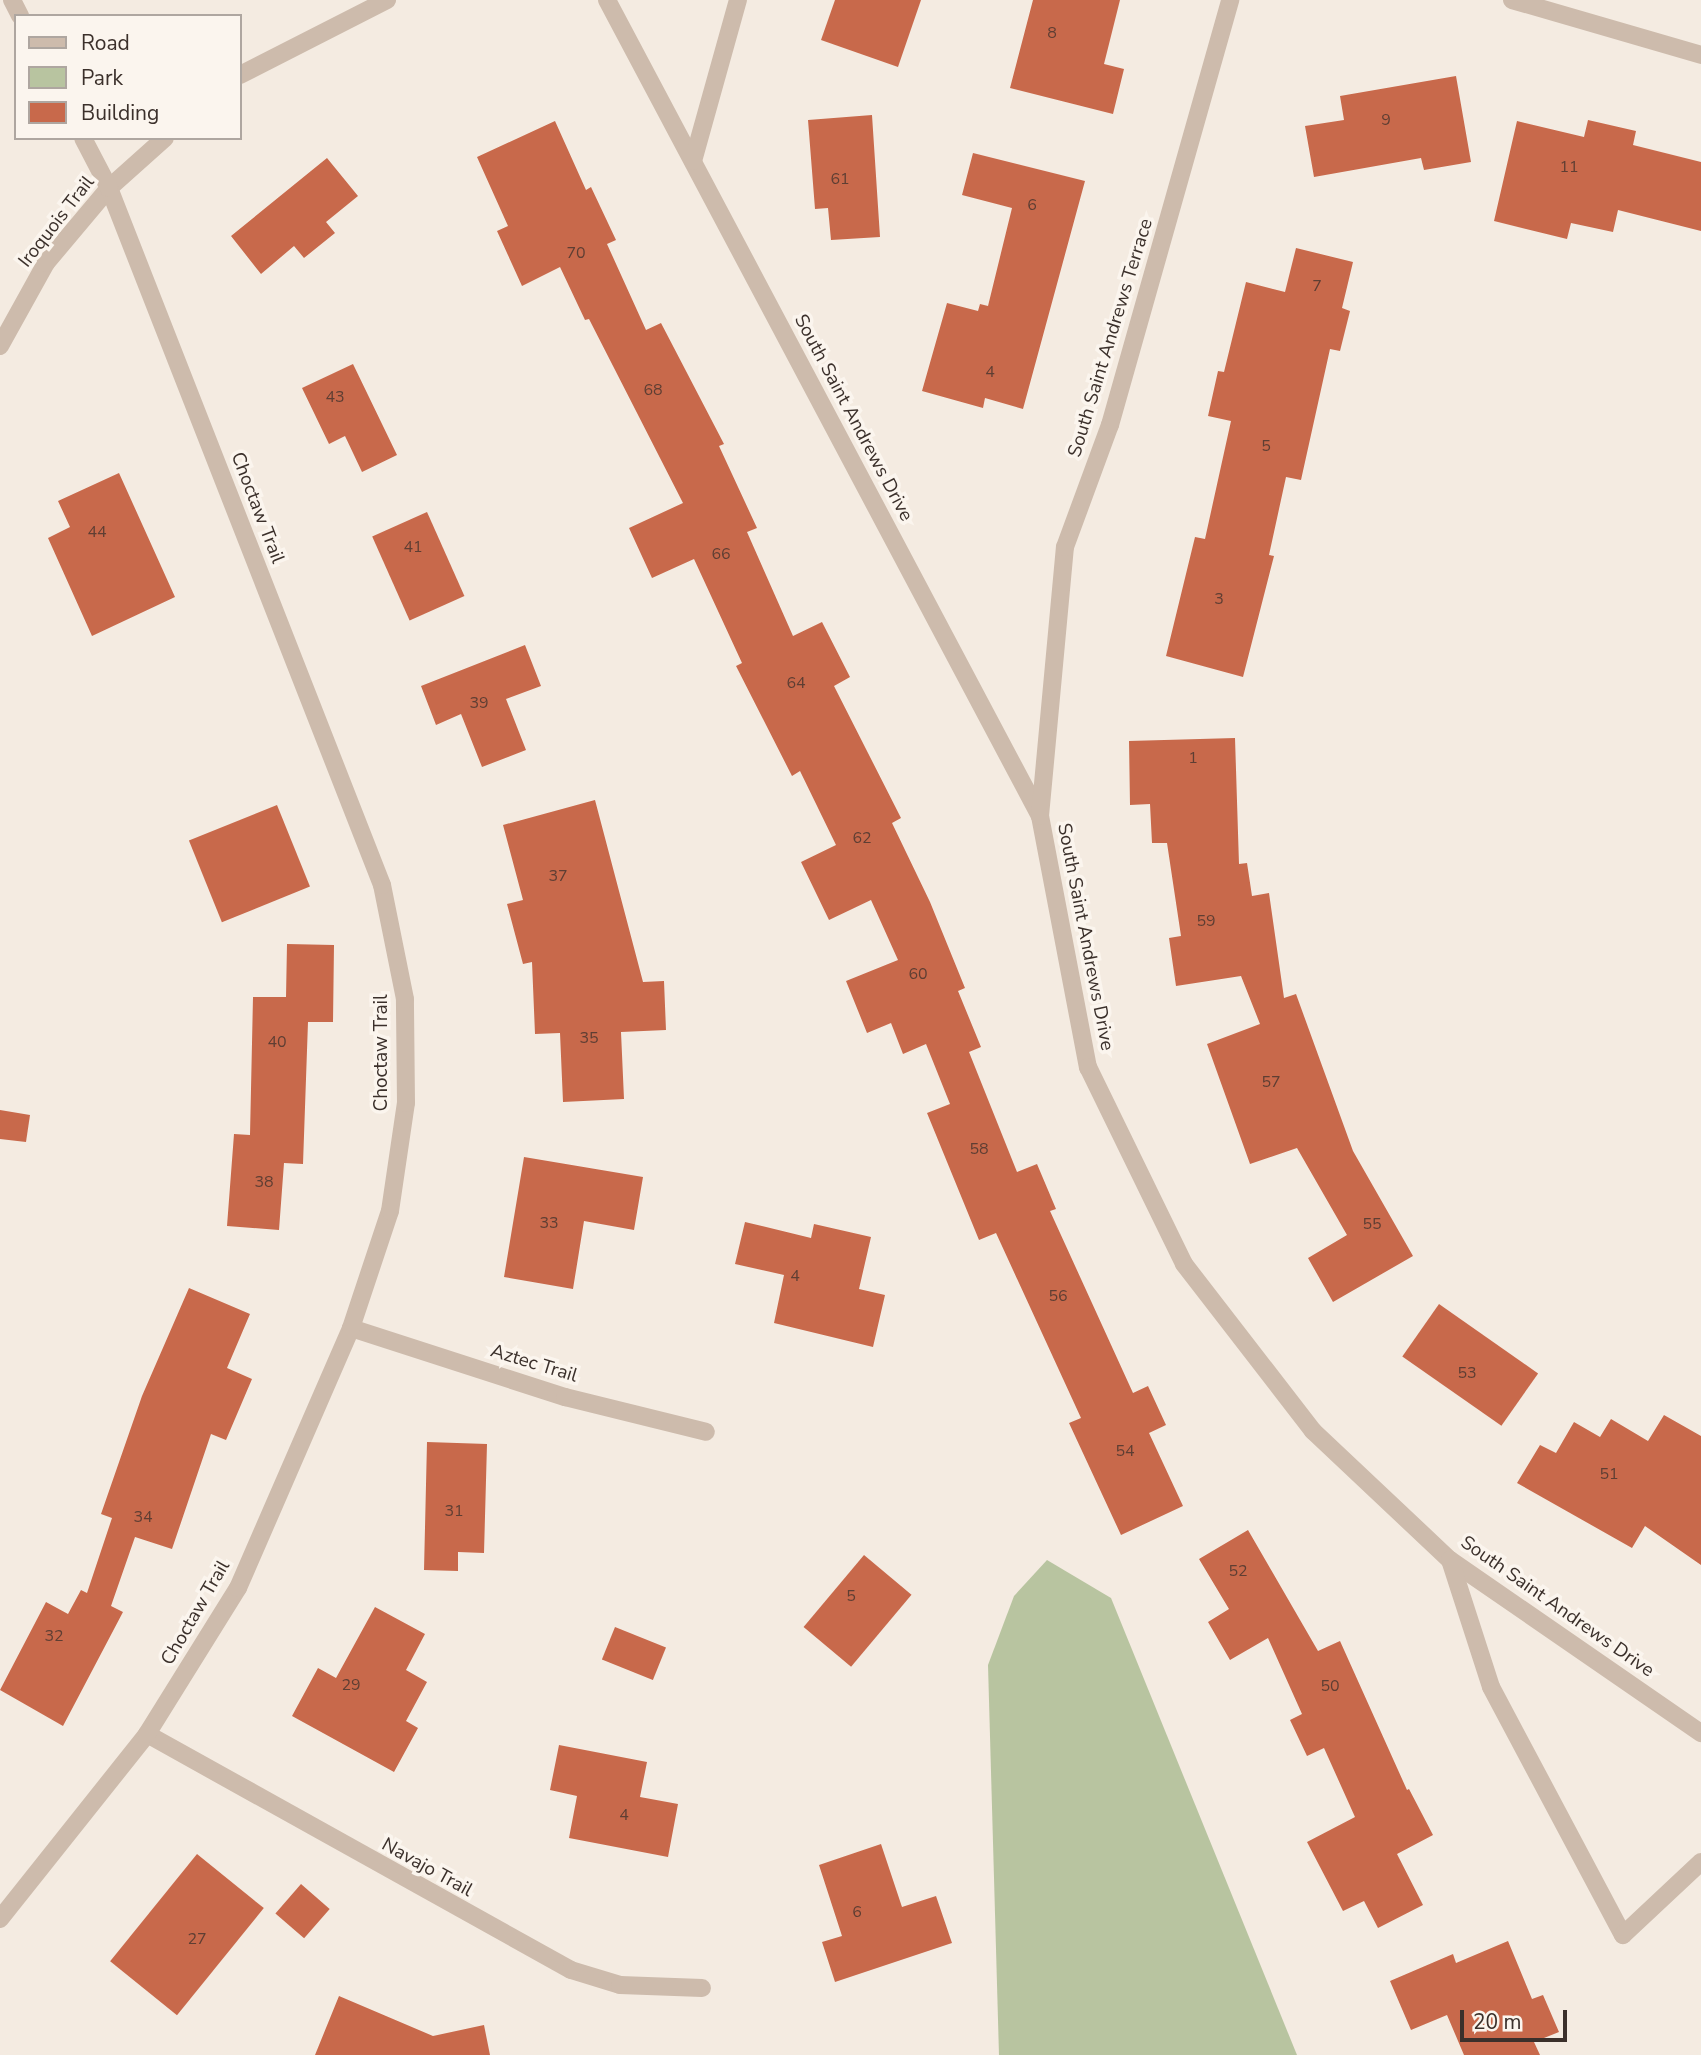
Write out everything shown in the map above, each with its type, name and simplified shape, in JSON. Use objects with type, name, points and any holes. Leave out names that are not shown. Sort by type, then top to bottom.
[{"type":"street","points":[[242,74],[387,0]]},
{"type":"street","name":"South Saint Andrews Drive","points":[[607,0],[1041,816],[1088,1067],[1184,1264],[1313,1431],[1450,1560],[1701,1733]]},
{"type":"street","points":[[693,161],[738,0]]},
{"type":"street","name":"South Saint Andrews Terrace","points":[[1041,816],[1065,547],[1110,425],[1230,0]]},
{"type":"street","points":[[1512,0],[1701,55]]},
{"type":"street","name":"Choctaw Trail","points":[[0,1919],[147,1734],[238,1588],[351,1328],[390,1211],[405,1103],[405,999],[382,885],[109,188],[84,140]]},
{"type":"street","name":"Iroquois Trail","points":[[0,346],[46,263],[109,188],[163,140]]},
{"type":"street","name":"Aztec Trail","points":[[351,1328],[565,1396],[706,1432]]},
{"type":"street","points":[[1450,1560],[1491,1688],[1623,1935],[1701,1862]]},
{"type":"street","name":"Navajo Trail","points":[[147,1734],[571,1970],[620,1985],[702,1987]]},
{"type":"green space","points":[[1047,1560],[1111,1598],[1297,2055],[999,2055],[988,1665],[1014,1596]]},
{"type":"building","points":[[835,0],[921,0],[898,67],[821,40]]},
{"type":"building","points":[[1033,0],[1120,0],[1104,64],[1124,69],[1113,114],[1010,88]]},
{"type":"building","points":[[1456,76],[1471,162],[1424,170],[1421,158],[1314,177],[1305,126],[1344,120],[1340,96]]},
{"type":"building","points":[[872,115],[880,237],[831,240],[828,208],[815,209],[808,120]]},
{"type":"building","points":[[1588,120],[1636,131],[1633,145],[1701,162],[1701,231],[1618,210],[1613,232],[1571,223],[1567,239],[1494,221],[1517,121],[1584,137]]},
{"type":"building","points":[[555,121],[586,190],[591,187],[616,240],[607,244],[646,330],[661,323],[724,444],[719,446],[757,528],[747,532],[793,636],[822,622],[850,677],[834,686],[901,818],[892,823],[930,902],[965,988],[958,991],[981,1047],[969,1052],[1017,1172],[1037,1164],[1056,1209],[1050,1211],[1133,1393],[1148,1386],[1166,1425],[1149,1433],[1183,1506],[1121,1535],[1069,1423],[1081,1418],[996,1233],[979,1240],[927,1113],[950,1104],[926,1044],[903,1054],[891,1023],[867,1033],[846,981],[898,960],[871,900],[829,920],[801,862],[836,845],[800,771],[792,776],[736,666],[742,663],[694,559],[652,578],[629,528],[683,503],[589,319],[585,320],[560,267],[522,286],[497,231],[508,226],[477,157]]},
{"type":"building","points":[[973,153],[1085,181],[1023,409],[985,398],[983,408],[922,391],[947,303],[978,311],[980,304],[988,306],[1012,208],[962,195]]},
{"type":"building","points":[[327,158],[358,196],[326,222],[335,233],[304,258],[294,246],[261,274],[231,236]]},
{"type":"building","points":[[1296,248],[1353,262],[1342,308],[1350,311],[1340,351],[1330,349],[1301,480],[1286,477],[1269,555],[1274,556],[1243,677],[1166,656],[1195,537],[1205,539],[1231,421],[1208,416],[1218,371],[1224,372],[1246,282],[1285,292]]},
{"type":"building","points":[[353,364],[397,455],[362,472],[345,436],[329,444],[302,388]]},
{"type":"building","points":[[119,473],[175,597],[92,636],[48,538],[70,527],[58,501]]},
{"type":"building","points":[[427,512],[464,596],[410,620],[372,536]]},
{"type":"building","points":[[525,645],[541,686],[506,699],[526,750],[482,767],[461,714],[436,725],[421,686]]},
{"type":"building","points":[[1235,738],[1239,864],[1247,863],[1252,896],[1269,893],[1284,998],[1296,994],[1353,1151],[1413,1256],[1333,1302],[1308,1258],[1347,1235],[1297,1148],[1250,1164],[1207,1044],[1260,1024],[1241,976],[1176,986],[1169,938],[1181,936],[1167,843],[1152,843],[1150,804],[1130,805],[1129,741]]},
{"type":"building","points":[[595,800],[643,982],[664,981],[666,1030],[621,1032],[624,1099],[563,1102],[560,1033],[535,1034],[532,962],[523,964],[507,904],[523,900],[503,825]]},
{"type":"building","points":[[277,805],[310,887],[222,922],[189,841]]},
{"type":"building","points":[[287,944],[334,945],[333,1022],[308,1022],[303,1164],[284,1163],[279,1230],[227,1226],[234,1134],[250,1135],[253,997],[286,997]]},
{"type":"building","points":[[0,1110],[30,1115],[26,1142],[0,1139]]},
{"type":"building","points":[[524,1157],[643,1177],[634,1230],[584,1221],[573,1289],[504,1277]]},
{"type":"building","points":[[745,1222],[811,1238],[814,1224],[871,1237],[859,1289],[885,1295],[873,1347],[774,1323],[784,1275],[735,1264]]},
{"type":"building","points":[[189,1288],[250,1314],[227,1368],[252,1379],[226,1440],[211,1434],[172,1549],[135,1537],[111,1606],[123,1612],[63,1726],[0,1690],[46,1602],[68,1614],[81,1590],[87,1593],[112,1518],[101,1514],[142,1396]]},
{"type":"building","points":[[1439,1304],[1538,1373],[1501,1426],[1402,1356]]},
{"type":"building","points":[[1664,1415],[1701,1436],[1701,1565],[1645,1526],[1632,1548],[1517,1483],[1540,1445],[1556,1453],[1574,1422],[1600,1437],[1611,1419],[1648,1441]]},
{"type":"building","points":[[427,1442],[487,1444],[484,1553],[458,1552],[458,1571],[424,1570]]},
{"type":"building","points":[[1248,1530],[1318,1651],[1340,1641],[1407,1790],[1409,1789],[1433,1835],[1397,1854],[1423,1905],[1378,1928],[1364,1901],[1343,1911],[1307,1842],[1355,1817],[1324,1748],[1307,1756],[1290,1720],[1302,1714],[1268,1638],[1230,1660],[1208,1622],[1229,1609],[1199,1559]]},
{"type":"building","points":[[864,1555],[911,1595],[851,1667],[804,1627]]},
{"type":"building","points":[[375,1607],[425,1634],[406,1670],[427,1682],[406,1721],[418,1728],[394,1772],[292,1716],[318,1668],[336,1678]]},
{"type":"building","points":[[615,1627],[666,1648],[653,1680],[602,1659]]},
{"type":"building","points":[[559,1745],[647,1762],[640,1797],[678,1804],[668,1857],[569,1838],[577,1796],[550,1790]]},
{"type":"building","points":[[881,1844],[902,1907],[936,1896],[952,1943],[835,1982],[822,1942],[842,1936],[819,1865]]},
{"type":"building","points":[[197,1854],[264,1908],[177,2015],[110,1961]]},
{"type":"building","points":[[301,1884],[330,1909],[304,1938],[275,1913]]},
{"type":"building","points":[[1508,1941],[1532,1999],[1543,1995],[1559,2032],[1534,2042],[1540,2055],[1464,2055],[1447,2015],[1411,2030],[1390,1981],[1453,1954],[1456,1963]]},
{"type":"building","points":[[339,1996],[433,2036],[484,2025],[490,2055],[315,2055]]}]
